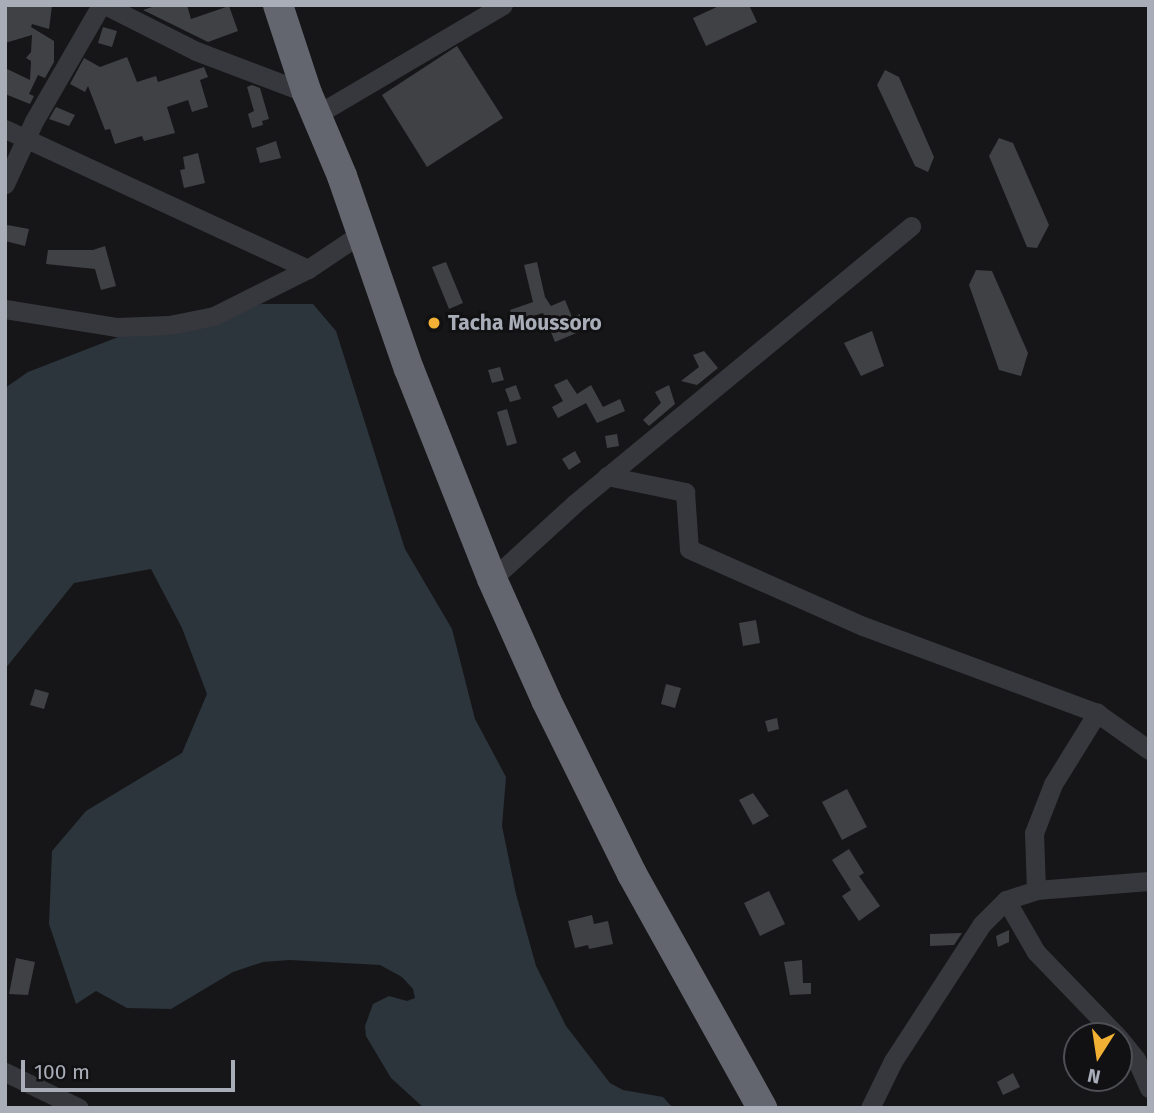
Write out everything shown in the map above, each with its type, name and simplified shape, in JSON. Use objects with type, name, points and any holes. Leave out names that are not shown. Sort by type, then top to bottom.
[{"type":"highway","points":[[278,5],[318,100]]},
{"type":"highway","points":[[296,5],[318,100],[360,234],[492,579],[546,700],[632,874],[762,1108]]},
{"type":"street","points":[[5,184],[47,98],[103,5],[196,51],[318,100],[502,5]]},
{"type":"street","points":[[5,129],[308,269]]},
{"type":"street","points":[[492,579],[607,476],[700,403],[911,226]]},
{"type":"street","points":[[5,309],[116,327],[169,325],[214,316],[308,269],[360,234]]},
{"type":"street","points":[[607,476],[685,492],[689,549],[863,626],[1097,713],[1149,750]]},
{"type":"street","points":[[1036,890],[1034,833],[1053,784],[1097,713]]},
{"type":"street","points":[[870,1108],[893,1061],[982,924],[1006,900],[1036,890],[1149,881]]},
{"type":"street","points":[[1006,900],[1036,952],[1104,1022]]},
{"type":"street","points":[[1133,1055],[1149,1088]]},
{"type":"street","points":[[5,1072],[50,1101],[79,1108]]},
{"type":"shaded area","points":[[261,304],[313,304],[336,331],[405,549],[452,629],[475,719],[506,777],[502,826],[516,894],[536,966],[566,1026],[610,1083],[623,1090],[663,1097],[673,1108],[424,1108],[391,1078],[366,1036],[365,1026],[373,1004],[389,996],[407,1001],[415,998],[413,989],[402,977],[380,965],[290,960],[263,962],[233,972],[171,1009],[127,1008],[96,991],[76,1004],[49,924],[52,851],[86,811],[182,753],[207,694],[182,628],[151,569],[74,583],[5,669],[5,388],[28,372],[126,334],[207,319]]},
{"type":"building","points":[[5,5],[52,6],[49,29],[32,24],[31,27],[54,41],[54,62],[45,78],[38,75],[29,94],[34,96],[30,104],[5,94],[5,68],[30,80],[31,61],[26,58],[31,52],[32,35],[5,43]]},
{"type":"building","points":[[158,5],[187,5],[191,19],[229,6],[238,31],[208,42],[143,10]]},
{"type":"building","points":[[721,5],[749,5],[757,22],[706,46],[693,18]]},
{"type":"building","points":[[103,27],[117,31],[112,47],[98,43]]},
{"type":"building","points":[[457,46],[503,118],[427,167],[382,95]]},
{"type":"building","points":[[127,57],[137,82],[156,76],[158,82],[204,67],[208,77],[200,80],[208,107],[192,112],[188,100],[167,107],[175,133],[144,141],[142,136],[115,144],[110,129],[105,130],[88,86],[85,92],[70,84],[84,58],[100,67]]},
{"type":"building","points":[[885,70],[899,77],[934,157],[928,172],[915,166],[877,85]]},
{"type":"building","points":[[252,85],[260,88],[269,119],[262,121],[263,125],[252,128],[248,114],[254,111],[247,87]]},
{"type":"building","points":[[56,107],[75,115],[69,126],[49,119]]},
{"type":"building","points":[[999,138],[1013,143],[1049,225],[1037,248],[1027,247],[989,156]]},
{"type":"building","points":[[276,141],[281,158],[260,163],[256,148]]},
{"type":"building","points":[[198,153],[205,183],[184,188],[180,170],[185,169],[183,157]]},
{"type":"building","points":[[7,225],[29,229],[25,246],[5,241]]},
{"type":"building","points":[[105,246],[116,286],[101,290],[95,269],[46,264],[48,250],[93,250]]},
{"type":"building","points":[[446,262],[463,303],[449,309],[432,267]]},
{"type":"building","points":[[537,262],[545,297],[551,306],[565,300],[572,317],[580,314],[586,329],[555,342],[543,313],[514,322],[510,310],[533,302],[524,265]]},
{"type":"building","points":[[976,270],[992,271],[1028,353],[1021,376],[999,370],[969,285]]},
{"type":"building","points":[[872,331],[884,366],[861,376],[844,343]]},
{"type":"building","points":[[704,351],[718,368],[697,385],[681,381],[699,367],[693,355]]},
{"type":"building","points":[[500,367],[504,380],[492,383],[488,370]]},
{"type":"building","points":[[567,379],[577,394],[591,385],[603,407],[620,399],[625,411],[597,423],[586,403],[558,418],[552,407],[563,401],[554,385]]},
{"type":"building","points":[[516,385],[521,399],[510,402],[505,389]]},
{"type":"building","points":[[669,385],[675,404],[649,426],[643,420],[661,403],[655,392]]},
{"type":"building","points":[[507,409],[517,443],[507,446],[497,412]]},
{"type":"building","points":[[617,434],[619,446],[607,448],[605,436]]},
{"type":"building","points":[[575,451],[581,462],[569,470],[562,459]]},
{"type":"building","points":[[756,620],[760,643],[743,646],[739,623]]},
{"type":"building","points":[[666,684],[681,688],[675,708],[661,704]]},
{"type":"building","points":[[35,689],[49,693],[44,709],[30,705]]},
{"type":"building","points":[[777,718],[779,729],[768,732],[765,721]]},
{"type":"building","points":[[847,789],[867,827],[842,840],[822,802]]},
{"type":"building","points":[[753,793],[769,816],[753,825],[739,800]]},
{"type":"building","points":[[849,849],[864,873],[859,876],[880,906],[859,921],[842,896],[851,890],[832,860]]},
{"type":"building","points":[[769,891],[785,924],[760,936],[744,903]]},
{"type":"building","points":[[592,915],[594,924],[608,921],[613,944],[589,949],[588,945],[575,948],[568,921]]},
{"type":"building","points":[[1009,930],[1009,942],[998,947],[996,936]]},
{"type":"building","points":[[962,933],[954,945],[930,946],[930,934]]},
{"type":"building","points":[[16,958],[35,962],[28,995],[9,994]]},
{"type":"building","points":[[802,960],[803,983],[811,983],[811,994],[790,995],[784,962]]},
{"type":"building","points":[[1013,1073],[1020,1087],[1003,1095],[997,1082]]},
{"type":"place","name":"Tacha Moussoro","points":[[434,323]]}]
